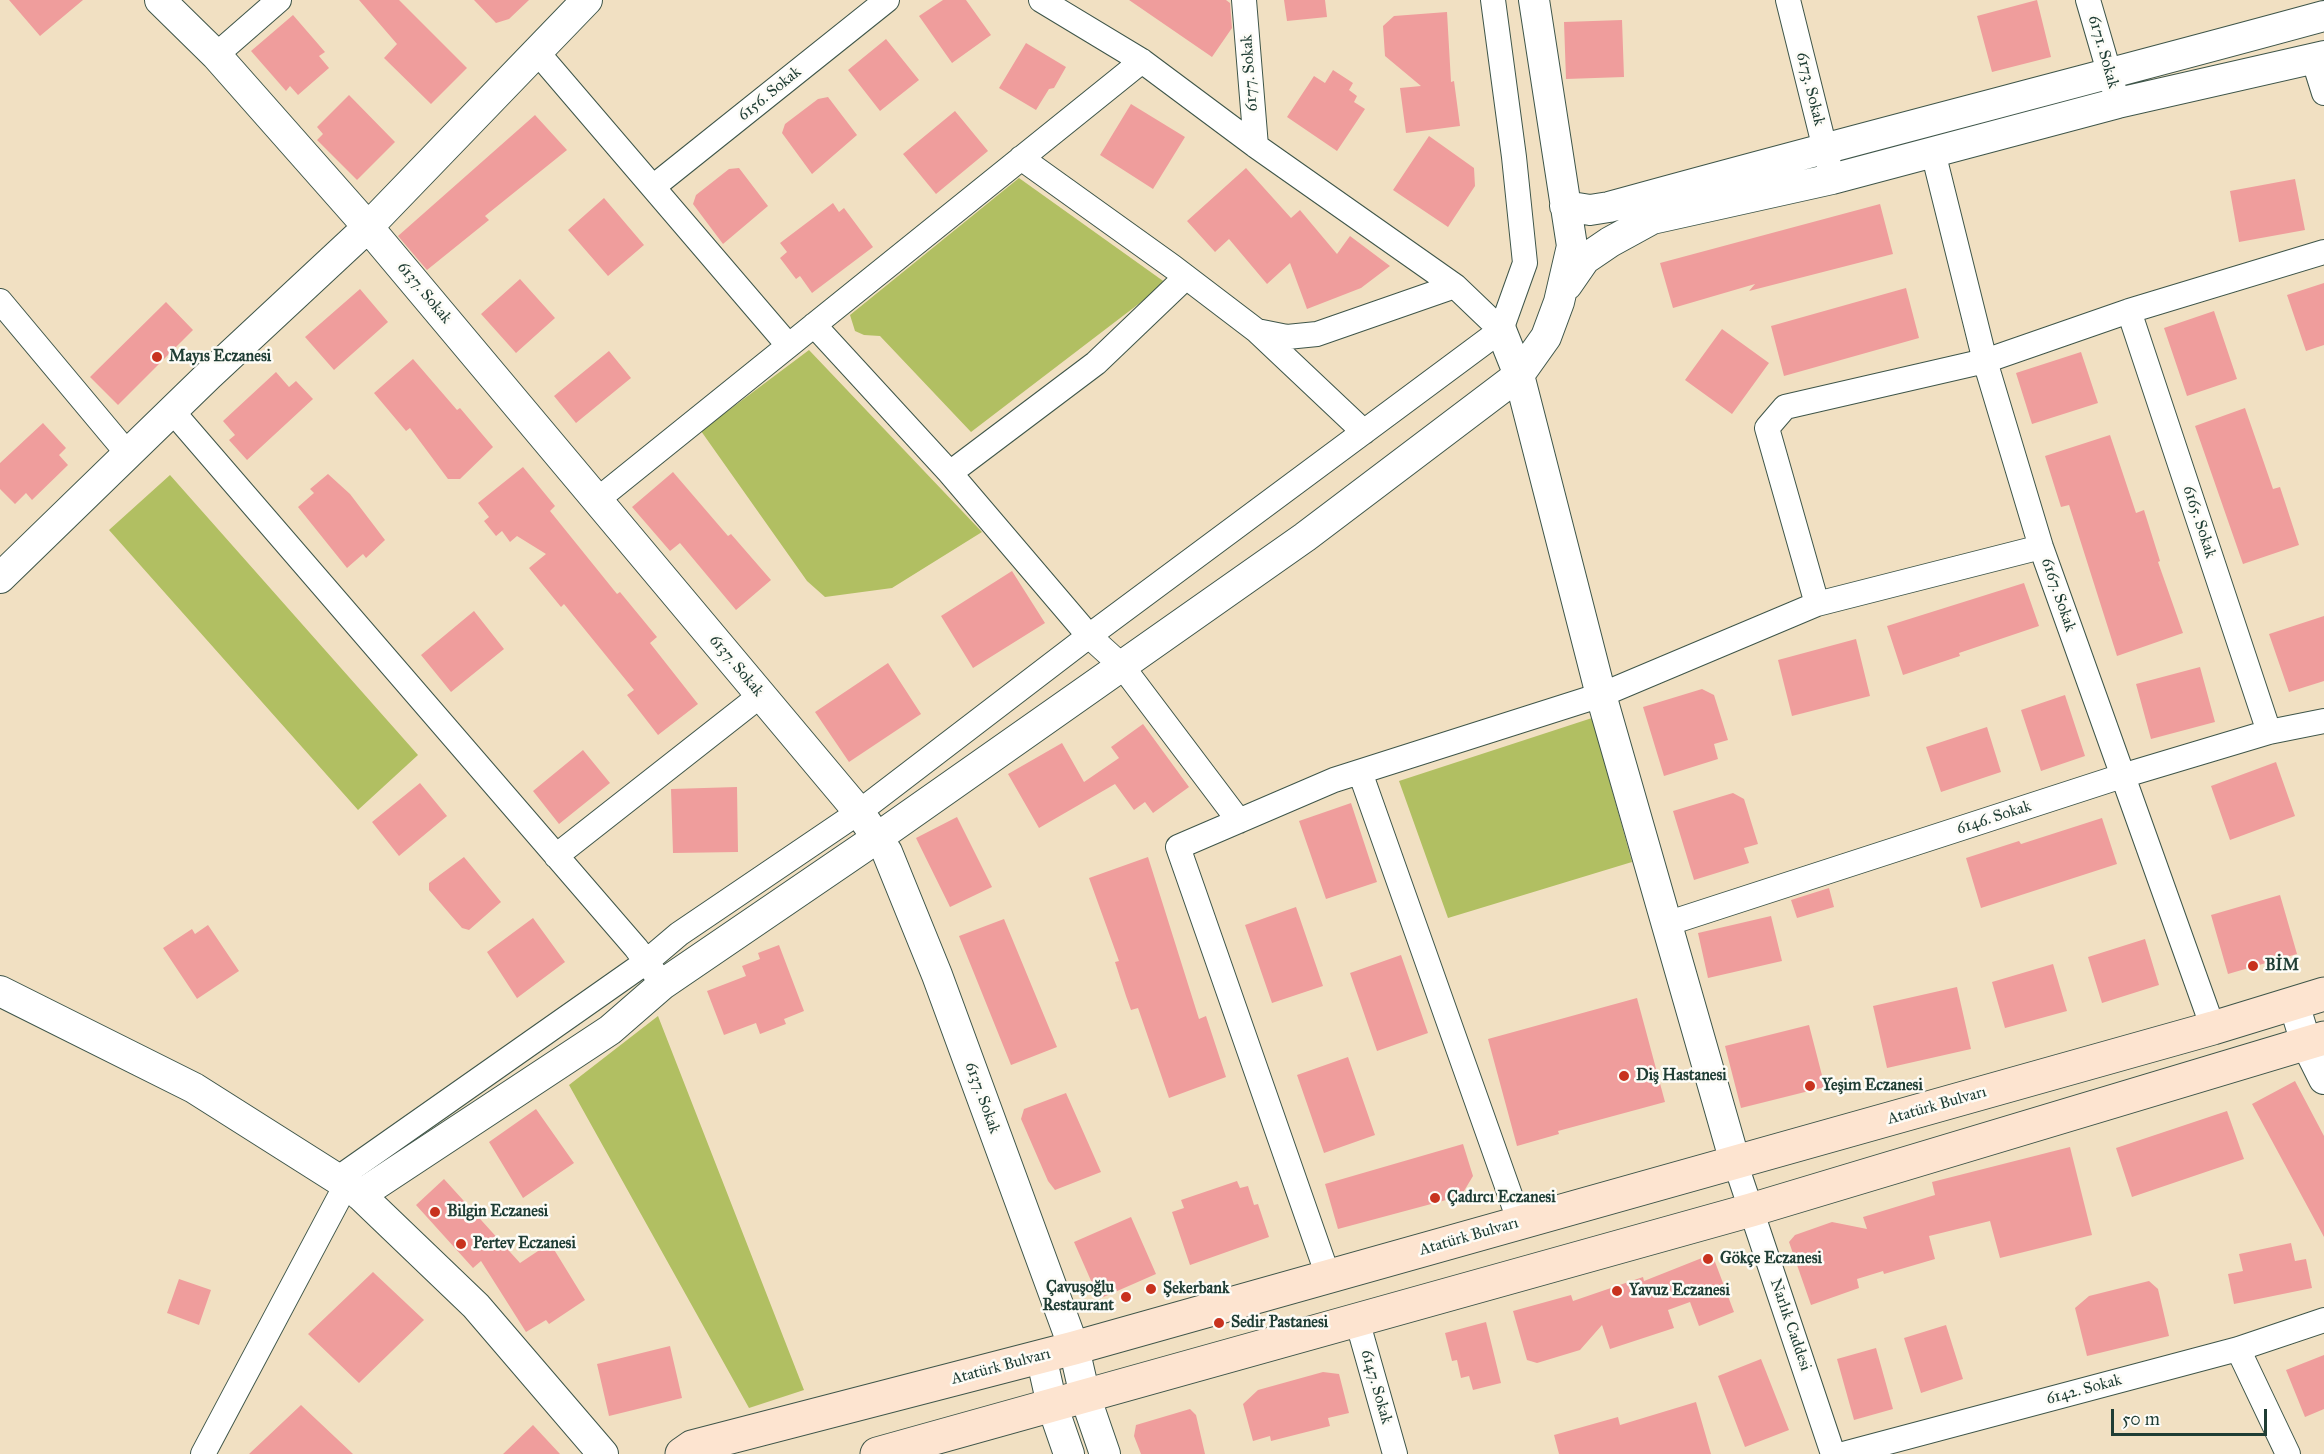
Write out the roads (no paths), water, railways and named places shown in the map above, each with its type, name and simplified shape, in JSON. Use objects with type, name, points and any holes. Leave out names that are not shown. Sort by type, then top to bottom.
[{"type":"main road","name":"Atatürk Bulvarı","points":[[682,1454],[692,1447],[1074,1348],[2213,1028],[2309,999]]},
{"type":"main road","points":[[877,1454],[1750,1210],[2315,1040]]},
{"type":"street","name":"6137. Sokak","points":[[160,0],[216,55],[368,227],[859,812],[888,852],[937,975],[1074,1348],[1085,1396],[1105,1454]]},
{"type":"street","points":[[216,55],[279,0]]},
{"type":"street","points":[[0,578],[368,227],[587,0]]},
{"type":"street","name":"6156. Sokak","points":[[653,187],[887,0]]},
{"type":"street","points":[[1041,0],[1142,61],[1256,146],[1455,286],[1501,330],[1519,375],[1601,695],[1735,1162]]},
{"type":"street","name":"6177. Sokak","points":[[1244,0],[1256,146]]},
{"type":"street","points":[[203,1454],[348,1186],[610,1030],[655,973],[678,934],[859,812],[1089,636],[1501,330],[1525,263],[1514,157],[1493,0]]},
{"type":"street","points":[[655,973],[877,838],[1305,537],[1519,375],[1546,337],[1562,292],[1572,246],[1534,0]]},
{"type":"street","name":"6173. Sokak","points":[[1788,0],[1832,179]]},
{"type":"street","name":"6171. Sokak","points":[[2088,0],[2118,103]]},
{"type":"street","points":[[1565,206],[1590,210],[1609,207],[1825,148],[2110,75],[2324,15]]},
{"type":"street","points":[[537,52],[788,345]]},
{"type":"street","points":[[1562,292],[1585,259],[1652,219],[1832,179],[2118,103],[2318,57],[2324,93]]},
{"type":"street","points":[[597,500],[1142,61]]},
{"type":"street","name":"6167. Sokak","points":[[1934,152],[1985,361],[2041,548],[2213,1028]]},
{"type":"street","points":[[1021,158],[1257,331],[1364,432]]},
{"type":"street","points":[[1817,604],[1767,428],[1785,407],[1985,361],[2129,311],[2324,252]]},
{"type":"street","points":[[950,472],[1096,363],[1186,277]]},
{"type":"street","points":[[1257,331],[1287,337],[1317,334],[1455,286]]},
{"type":"street","points":[[0,301],[128,454]]},
{"type":"street","name":"6165. Sokak","points":[[2129,311],[2269,732]]},
{"type":"street","points":[[814,325],[950,472],[1089,636],[1122,666],[1239,821]]},
{"type":"street","points":[[173,411],[655,973]]},
{"type":"street","points":[[1329,1276],[1178,846],[1334,780],[1601,695],[1817,604],[2041,548]]},
{"type":"street","points":[[556,856],[761,696]]},
{"type":"street","name":"6146. Sokak","points":[[1666,924],[2122,776],[2269,732],[2324,721]]},
{"type":"street","points":[[1360,771],[1520,1223]]},
{"type":"street","points":[[0,991],[194,1088],[348,1186],[476,1306],[603,1454]]},
{"type":"street","points":[[2309,999],[2324,1079]]},
{"type":"street","name":"Narlık Caddesi","points":[[1735,1162],[1833,1454]]},
{"type":"street","name":"6147. Sokak","points":[[1357,1320],[1395,1454]]},
{"type":"street","name":"6142. Sokak","points":[[1843,1454],[2238,1349],[2324,1320]]},
{"type":"street","points":[[2238,1349],[2288,1454]]},
{"type":"street","points":[[1041,1356],[1052,1405],[1069,1454]]},
{"type":"place","name":"Mayıs Eczanesi","points":[[157,357]]},
{"type":"place","name":"BİM","points":[[2253,966]]},
{"type":"place","name":"Diş Hastanesi","points":[[1624,1076]]},
{"type":"place","name":"Yeşim Eczanesi","points":[[1810,1086]]},
{"type":"place","name":"Çadırcı Eczanesi","points":[[1435,1198]]},
{"type":"place","name":"Bilgin Eczanesi","points":[[435,1212]]},
{"type":"place","name":"Pertev Eczanesi","points":[[461,1244]]},
{"type":"place","name":"Gökçe Eczanesi","points":[[1708,1259]]},
{"type":"place","name":"Şekerbank","points":[[1151,1289]]},
{"type":"place","name":"Yavuz Eczanesi","points":[[1617,1291]]},
{"type":"place","name":"Çavuşoğlu Restaurant","points":[[1126,1297]]},
{"type":"place","name":"Sedir Pastanesi","points":[[1219,1323]]}]
